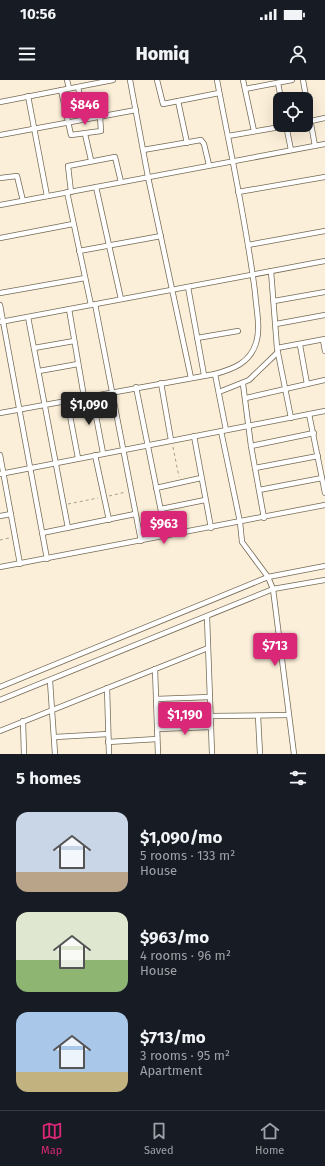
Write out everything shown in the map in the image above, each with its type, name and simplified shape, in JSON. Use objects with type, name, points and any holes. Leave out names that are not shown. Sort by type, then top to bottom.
[{"type":"street","points":[[67,80],[69,88]]},
{"type":"street","points":[[0,102],[78,87],[98,81],[113,80]]},
{"type":"street","points":[[130,80],[148,177],[191,378]]},
{"type":"street","points":[[157,80],[162,102],[165,104],[219,93]]},
{"type":"street","points":[[0,413],[111,391],[215,374],[236,367],[249,357],[257,343],[258,327],[252,274],[233,161],[217,80]]},
{"type":"street","points":[[243,80],[254,131]]},
{"type":"street","points":[[245,89],[292,80]]},
{"type":"street","points":[[303,80],[305,92]]},
{"type":"street","points":[[278,83],[280,92]]},
{"type":"street","points":[[78,87],[85,119]]},
{"type":"street","points":[[61,90],[71,135],[85,134],[102,130],[100,117]]},
{"type":"street","points":[[28,96],[47,196]]},
{"type":"street","points":[[178,101],[187,143]]},
{"type":"street","points":[[0,135],[136,110]]},
{"type":"street","points":[[313,121],[325,118]]},
{"type":"street","points":[[228,136],[273,127]]},
{"type":"street","points":[[287,132],[291,150]]},
{"type":"street","points":[[313,132],[315,146]]},
{"type":"street","points":[[85,134],[90,160]]},
{"type":"street","points":[[143,150],[202,141],[208,166]]},
{"type":"street","points":[[0,205],[325,144]]},
{"type":"street","points":[[121,182],[115,157],[90,160],[68,166],[69,192],[79,251],[93,305],[141,541]]},
{"type":"street","points":[[0,178],[17,176],[23,200]]},
{"type":"street","points":[[238,192],[325,177]]},
{"type":"street","points":[[96,187],[121,299]]},
{"type":"street","points":[[0,238],[74,224]]},
{"type":"street","points":[[248,246],[325,231]]},
{"type":"street","points":[[79,251],[161,236]]},
{"type":"street","points":[[1,322],[325,261]]},
{"type":"street","points":[[271,271],[278,350],[291,418]]},
{"type":"street","points":[[0,293],[85,278]]},
{"type":"street","points":[[188,287],[204,375]]},
{"type":"street","points":[[274,301],[325,292]]},
{"type":"street","points":[[0,304],[1,322],[47,559]]},
{"type":"street","points":[[69,309],[84,397]]},
{"type":"street","points":[[276,324],[325,316]]},
{"type":"street","points":[[28,317],[68,528]]},
{"type":"street","points":[[197,338],[238,331]]},
{"type":"street","points":[[219,392],[243,384],[255,376],[278,350],[324,339],[325,351]]},
{"type":"street","points":[[34,348],[74,341]]},
{"type":"street","points":[[300,344],[307,384]]},
{"type":"street","points":[[39,371],[78,364]]},
{"type":"street","points":[[215,374],[242,542],[268,577],[273,589],[294,754]]},
{"type":"street","points":[[246,398],[325,380]]},
{"type":"street","points":[[161,383],[172,440]]},
{"type":"street","points":[[243,384],[264,518]]},
{"type":"street","points":[[136,387],[166,536]]},
{"type":"street","points":[[92,395],[103,453]]},
{"type":"street","points":[[68,400],[78,458]]},
{"type":"street","points":[[2,473],[325,411]]},
{"type":"street","points":[[309,414],[325,493]]},
{"type":"street","points":[[252,446],[314,433]]},
{"type":"street","points":[[194,436],[211,528]]},
{"type":"street","points":[[94,455],[109,520]]},
{"type":"street","points":[[0,456],[20,564]]},
{"type":"street","points":[[255,468],[318,456]]},
{"type":"street","points":[[156,488],[201,478]]},
{"type":"street","points":[[259,490],[322,478]]},
{"type":"street","points":[[161,510],[205,500]]},
{"type":"street","points":[[0,567],[264,518],[325,505]]},
{"type":"street","points":[[0,516],[11,514]]},
{"type":"street","points":[[42,533],[135,514]]},
{"type":"street","points":[[0,687],[268,577],[325,566]]},
{"type":"street","points":[[0,700],[50,681],[273,589],[325,580]]},
{"type":"street","points":[[207,617],[212,754]]},
{"type":"street","points":[[0,731],[208,648]]},
{"type":"street","points":[[155,669],[158,754]]},
{"type":"street","points":[[50,681],[55,754]]},
{"type":"street","points":[[107,688],[109,754]]},
{"type":"street","points":[[156,699],[210,697]]},
{"type":"street","points":[[211,716],[289,715]]},
{"type":"street","points":[[258,716],[260,754]]},
{"type":"street","points":[[23,721],[24,754]]},
{"type":"street","points":[[157,729],[211,727]]},
{"type":"street","points":[[55,737],[108,734]]},
{"type":"street","points":[[108,742],[157,739]]},
{"type":"path","points":[[97,419],[116,415]]},
{"type":"path","points":[[172,440],[180,483]]},
{"type":"path","points":[[64,505],[131,491]]},
{"type":"path","points":[[0,540],[15,536]]}]
